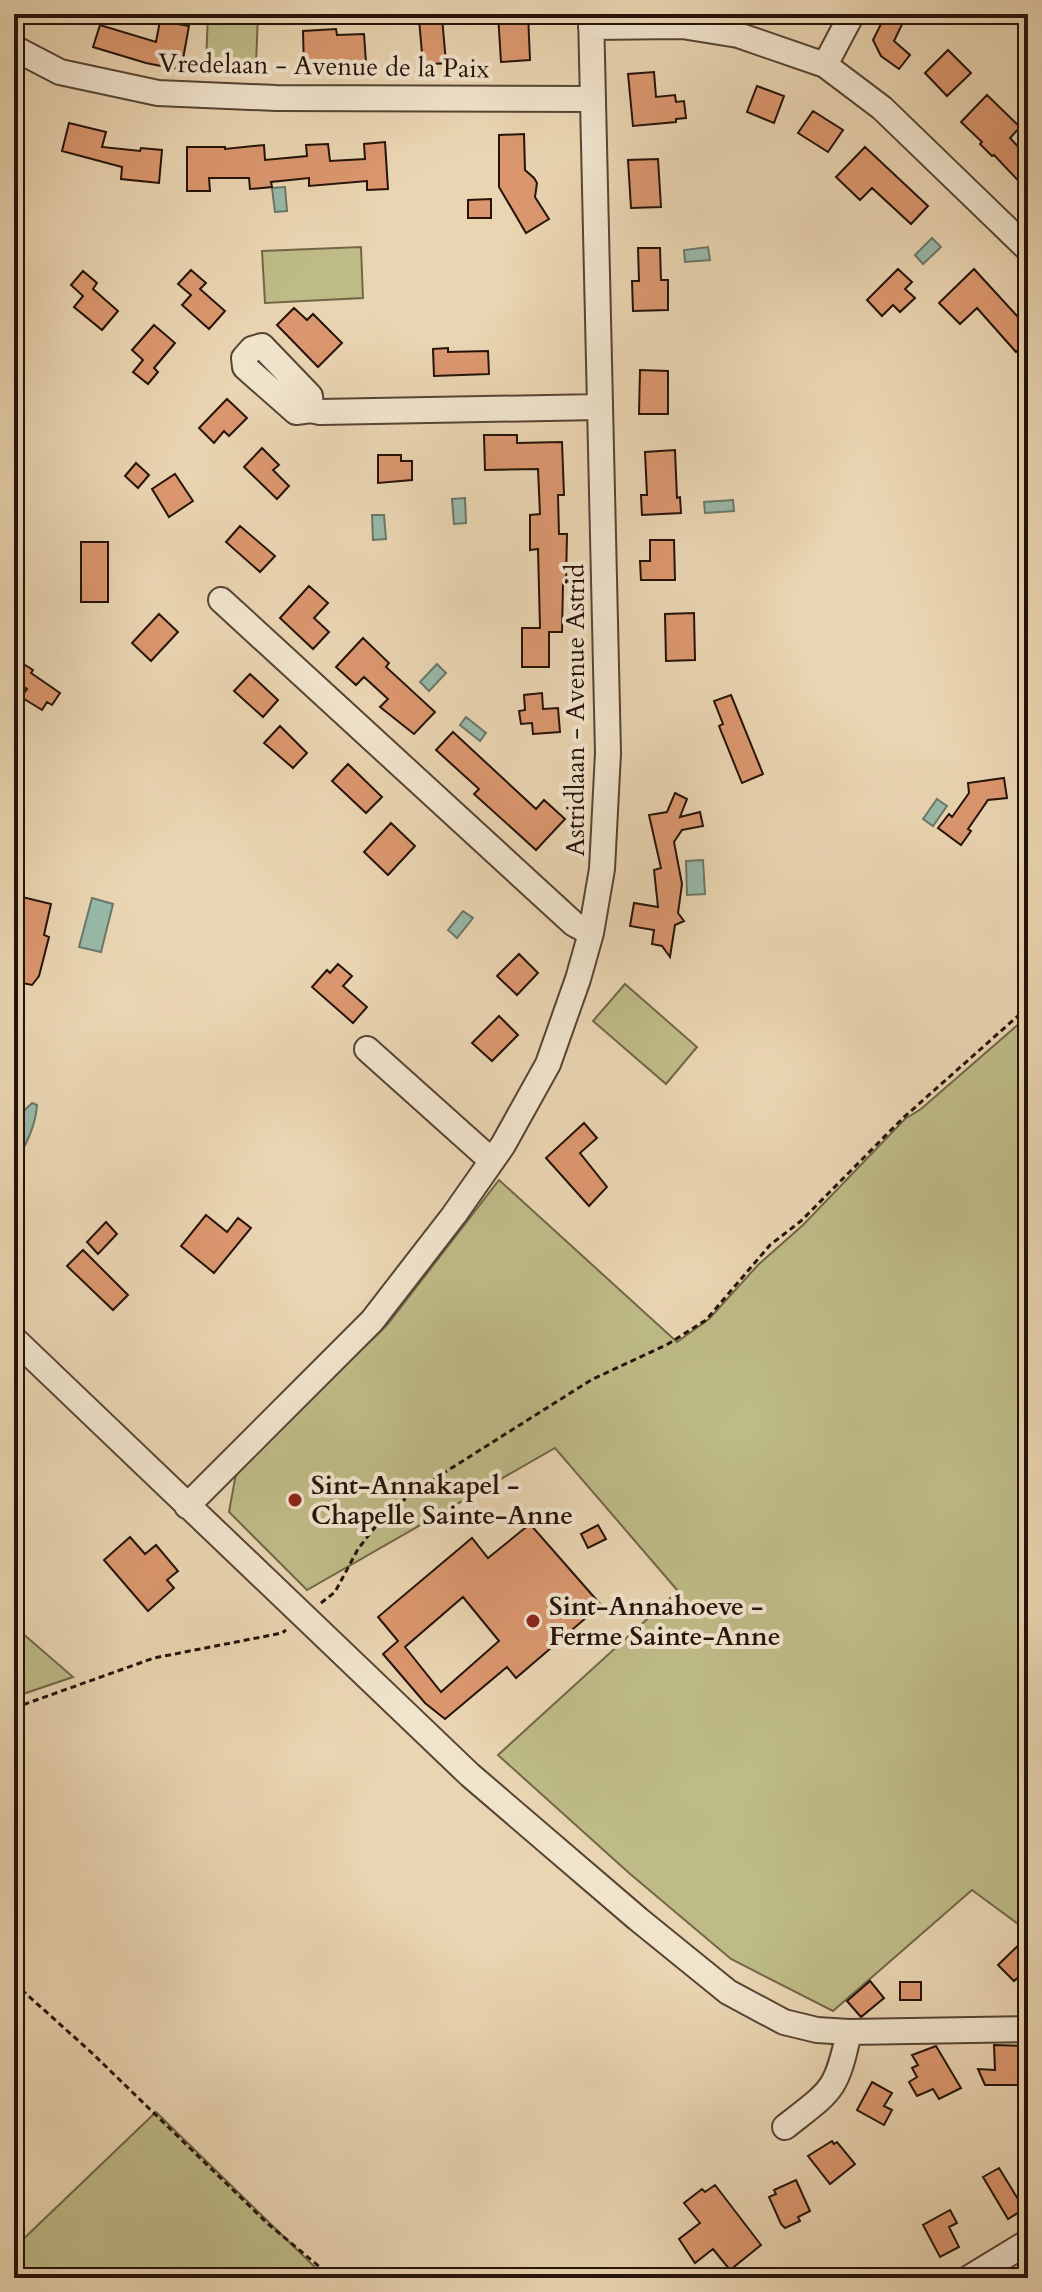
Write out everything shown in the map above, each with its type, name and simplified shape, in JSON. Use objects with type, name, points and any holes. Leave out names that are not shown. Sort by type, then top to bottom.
[{"type":"street","points":[[825,65],[852,14]]},
{"type":"street","points":[[591,21],[682,26],[738,35],[825,65],[882,108],[1028,249]]},
{"type":"street","name":"Astridlaan - Avenue Astrid","points":[[187,1506],[372,1321],[454,1215],[492,1161],[548,1064],[591,933],[602,869],[608,753],[591,21]]},
{"type":"street","name":"Vredelaan - Avenue de la Paix","points":[[14,48],[60,72],[158,93],[276,98],[592,99]]},
{"type":"street","points":[[311,410],[336,413],[599,407]]},
{"type":"street","points":[[221,600],[574,924],[591,933]]},
{"type":"street","points":[[367,1049],[492,1161]]},
{"type":"street","points":[[14,1339],[470,1775],[728,1992],[784,2022],[817,2030],[1028,2029]]},
{"type":"street","points":[[785,2127],[827,2094],[842,2069],[849,2032]]},
{"type":"street","points":[[969,2278],[1028,2242]]},
{"type":"path","points":[[14,1708],[154,1658],[282,1633],[335,1592],[358,1549],[379,1522],[412,1493],[591,1380],[668,1344],[706,1320],[770,1245],[801,1221],[903,1118],[1028,1007]]},
{"type":"path","points":[[14,1983],[123,2083],[267,2223],[333,2278]]},
{"type":"shaded area","points":[[208,14],[258,14],[256,65],[206,62]]},
{"type":"shaded area","points":[[285,187],[287,211],[275,212],[272,188]]},
{"type":"shaded area","points":[[932,238],[941,247],[923,264],[915,255]]},
{"type":"shaded area","points":[[361,247],[363,298],[265,303],[262,251]]},
{"type":"shaded area","points":[[708,247],[710,260],[685,262],[684,250]]},
{"type":"shaded area","points":[[465,498],[466,523],[454,524],[452,499]]},
{"type":"shaded area","points":[[733,500],[734,511],[705,513],[704,502]]},
{"type":"shaded area","points":[[372,515],[384,515],[386,539],[373,540]]},
{"type":"shaded area","points":[[437,664],[446,673],[429,691],[420,682]]},
{"type":"shaded area","points":[[466,717],[486,733],[480,741],[460,725]]},
{"type":"shaded area","points":[[937,799],[947,806],[933,826],[923,819]]},
{"type":"shaded area","points":[[703,860],[705,894],[687,895],[686,861]]},
{"type":"shaded area","points":[[92,898],[113,904],[101,952],[79,947]]},
{"type":"shaded area","points":[[463,911],[473,918],[457,938],[448,930]]},
{"type":"shaded area","points":[[625,984],[697,1047],[666,1084],[593,1021]]},
{"type":"shaded area","points":[[1028,1016],[1028,1921],[1022,1927],[972,1890],[833,2011],[731,1959],[629,1873],[498,1755],[678,1591],[555,1448],[307,1590],[229,1512],[237,1468],[387,1325],[499,1180],[677,1342],[709,1319],[758,1265],[803,1225],[905,1119],[921,1109]]},
{"type":"shaded area","points":[[32,1103],[37,1105],[35,1120],[14,1164],[14,1138],[18,1123]]},
{"type":"shaded area","points":[[14,1626],[73,1677],[14,1697]]},
{"type":"shaded area","points":[[156,2112],[326,2278],[14,2278],[14,2248]]},
{"type":"building","points":[[498,14],[528,14],[530,60],[501,62]]},
{"type":"building","points":[[886,14],[907,14],[894,41],[910,55],[899,69],[881,56],[873,40]]},
{"type":"building","points":[[442,17],[446,63],[423,65],[419,19]]},
{"type":"building","points":[[160,21],[189,26],[181,70],[93,47],[100,25],[156,42]]},
{"type":"building","points":[[336,29],[337,35],[364,34],[366,63],[304,69],[303,31]]},
{"type":"building","points":[[948,50],[971,73],[947,96],[925,73]]},
{"type":"building","points":[[654,72],[656,97],[675,95],[676,102],[684,101],[686,118],[676,119],[676,122],[633,126],[628,74]]},
{"type":"building","points":[[757,86],[784,96],[774,123],[747,112]]},
{"type":"building","points":[[987,95],[1020,127],[1010,138],[1028,157],[1028,191],[961,122]]},
{"type":"building","points":[[813,111],[843,130],[828,152],[798,133]]},
{"type":"building","points":[[69,123],[106,132],[102,147],[162,150],[159,183],[121,179],[122,167],[62,151]]},
{"type":"building","points":[[524,134],[525,170],[537,183],[535,197],[549,219],[526,233],[499,187],[499,135]]},
{"type":"building","points":[[385,142],[388,189],[367,190],[367,181],[309,186],[309,178],[271,182],[272,187],[250,189],[249,178],[209,178],[210,191],[187,191],[187,147],[225,149],[264,145],[265,160],[307,156],[306,145],[328,144],[330,161],[365,159],[364,144]]},
{"type":"building","points":[[865,147],[928,206],[911,224],[872,188],[860,200],[836,177]]},
{"type":"building","points":[[658,159],[661,207],[631,208],[628,160]]},
{"type":"building","points":[[491,199],[491,218],[468,218],[468,200]]},
{"type":"building","points":[[638,248],[660,248],[661,280],[668,280],[668,310],[633,311],[632,281],[639,281]]},
{"type":"building","points":[[898,269],[912,282],[905,289],[915,298],[900,312],[893,305],[882,316],[867,300]]},
{"type":"building","points":[[974,269],[1028,328],[1028,341],[1016,352],[977,308],[960,324],[939,303]]},
{"type":"building","points":[[191,270],[206,283],[200,289],[225,311],[209,329],[182,305],[191,295],[178,284]]},
{"type":"building","points":[[83,271],[97,283],[93,289],[118,311],[102,330],[74,307],[83,296],[71,285]]},
{"type":"building","points":[[294,308],[307,320],[313,314],[342,343],[318,367],[277,325]]},
{"type":"building","points":[[154,325],[175,343],[154,368],[158,372],[148,384],[133,372],[143,360],[132,350]]},
{"type":"building","points":[[448,348],[448,352],[488,351],[489,374],[434,376],[433,349]]},
{"type":"building","points":[[640,370],[668,371],[668,414],[639,414]]},
{"type":"building","points":[[227,399],[247,418],[229,436],[224,431],[214,443],[199,428]]},
{"type":"building","points":[[484,435],[517,435],[517,443],[562,442],[564,495],[558,495],[559,534],[567,534],[566,584],[563,584],[562,632],[549,632],[549,667],[522,667],[522,628],[540,628],[538,549],[530,550],[530,515],[540,514],[538,469],[485,470]]},
{"type":"building","points":[[262,448],[279,465],[273,470],[289,486],[277,499],[244,467]]},
{"type":"building","points":[[675,450],[677,498],[680,497],[681,513],[642,515],[641,495],[647,495],[645,452]]},
{"type":"building","points":[[378,455],[401,455],[401,461],[412,461],[412,480],[378,483]]},
{"type":"building","points":[[136,463],[149,475],[138,488],[125,476]]},
{"type":"building","points":[[175,474],[193,501],[169,517],[152,489]]},
{"type":"building","points":[[240,526],[275,556],[260,572],[226,542]]},
{"type":"building","points":[[650,540],[674,540],[675,580],[641,580],[640,561],[650,561]]},
{"type":"building","points":[[81,542],[108,542],[108,602],[81,602]]},
{"type":"building","points":[[309,586],[328,603],[314,618],[329,632],[313,649],[280,618]]},
{"type":"building","points":[[694,613],[695,660],[666,661],[665,614]]},
{"type":"building","points":[[159,614],[178,632],[151,661],[132,643]]},
{"type":"building","points":[[363,638],[389,663],[386,667],[435,712],[414,734],[380,707],[388,699],[364,677],[356,685],[336,667]]},
{"type":"building","points":[[14,658],[60,693],[52,705],[47,702],[42,710],[21,697],[27,689],[14,680]]},
{"type":"building","points":[[250,674],[278,700],[263,717],[234,691]]},
{"type":"building","points":[[542,693],[543,709],[558,708],[560,732],[533,734],[532,723],[521,724],[519,711],[525,710],[524,695]]},
{"type":"building","points":[[731,695],[763,774],[742,783],[719,726],[723,724],[714,701]]},
{"type":"building","points":[[280,726],[307,753],[293,768],[264,743]]},
{"type":"building","points":[[453,732],[536,809],[544,800],[565,819],[536,850],[474,794],[479,789],[436,750]]},
{"type":"building","points":[[348,764],[382,797],[366,813],[332,781]]},
{"type":"building","points":[[1004,778],[1007,798],[988,800],[961,845],[938,828],[949,814],[952,817],[969,793],[968,783]]},
{"type":"building","points":[[675,793],[687,799],[680,817],[700,812],[703,826],[682,830],[674,842],[682,884],[678,913],[684,921],[675,925],[670,957],[662,946],[652,944],[654,930],[630,926],[634,903],[658,907],[654,870],[661,868],[649,815],[667,812]]},
{"type":"building","points":[[391,823],[415,846],[388,875],[364,852]]},
{"type":"building","points":[[14,895],[51,904],[44,935],[49,937],[39,976],[32,985],[22,983],[18,973],[14,972],[24,922],[14,916]]},
{"type":"building","points":[[519,954],[538,973],[517,995],[497,976]]},
{"type":"building","points":[[338,964],[352,976],[343,986],[367,1007],[353,1023],[312,987],[327,970],[330,973]]},
{"type":"building","points":[[499,1016],[518,1035],[492,1061],[472,1043]]},
{"type":"building","points":[[584,1123],[597,1138],[580,1153],[607,1187],[589,1206],[546,1158]]},
{"type":"building","points":[[206,1215],[227,1232],[238,1218],[251,1228],[214,1273],[181,1246]]},
{"type":"building","points":[[106,1222],[117,1234],[98,1254],[87,1242]]},
{"type":"building","points":[[83,1250],[128,1295],[113,1310],[67,1266]]},
{"type":"building","name":"Sint-Annahoeve - Ferme Sainte-Anne","points":[[530,1524],[601,1605],[516,1678],[507,1667],[445,1719],[425,1703],[383,1654],[398,1641],[378,1617],[472,1538],[488,1558]],"holes":[[[463,1597],[499,1641],[441,1692],[405,1647]]]},
{"type":"building","points":[[598,1525],[606,1539],[588,1548],[581,1534]]},
{"type":"building","points":[[130,1537],[145,1554],[156,1545],[178,1571],[167,1580],[174,1588],[148,1611],[104,1560]]},
{"type":"building","points":[[1028,1936],[1028,1968],[1014,1981],[998,1965]]},
{"type":"building","points":[[870,1981],[884,1998],[861,2017],[847,2001]]},
{"type":"building","points":[[900,1982],[921,1982],[921,2000],[900,2000]]},
{"type":"building","points":[[994,2045],[1028,2046],[1028,2085],[985,2085],[978,2069],[995,2070]]},
{"type":"building","points":[[936,2046],[961,2088],[939,2099],[933,2089],[917,2096],[909,2082],[917,2077],[912,2068],[918,2065],[912,2055]]},
{"type":"building","points":[[872,2082],[892,2093],[884,2106],[892,2110],[884,2125],[857,2110]]},
{"type":"building","points":[[832,2141],[834,2144],[837,2142],[855,2164],[830,2184],[808,2156]]},
{"type":"building","points":[[999,2168],[1024,2209],[1008,2219],[983,2177]]},
{"type":"building","points":[[796,2180],[810,2211],[798,2217],[800,2221],[785,2228],[769,2197],[776,2194],[774,2190]]},
{"type":"building","points":[[715,2185],[761,2245],[730,2270],[713,2249],[695,2263],[679,2239],[700,2223],[684,2203],[702,2189],[705,2192]]},
{"type":"building","points":[[950,2210],[957,2223],[949,2227],[959,2247],[940,2257],[923,2225]]},
{"type":"place","name":"Sint-Annakapel - Chapelle Sainte-Anne","points":[[295,1500]]},
{"type":"place","name":"Sint-Annahoeve - Ferme Sainte-Anne","points":[[533,1621]]}]
